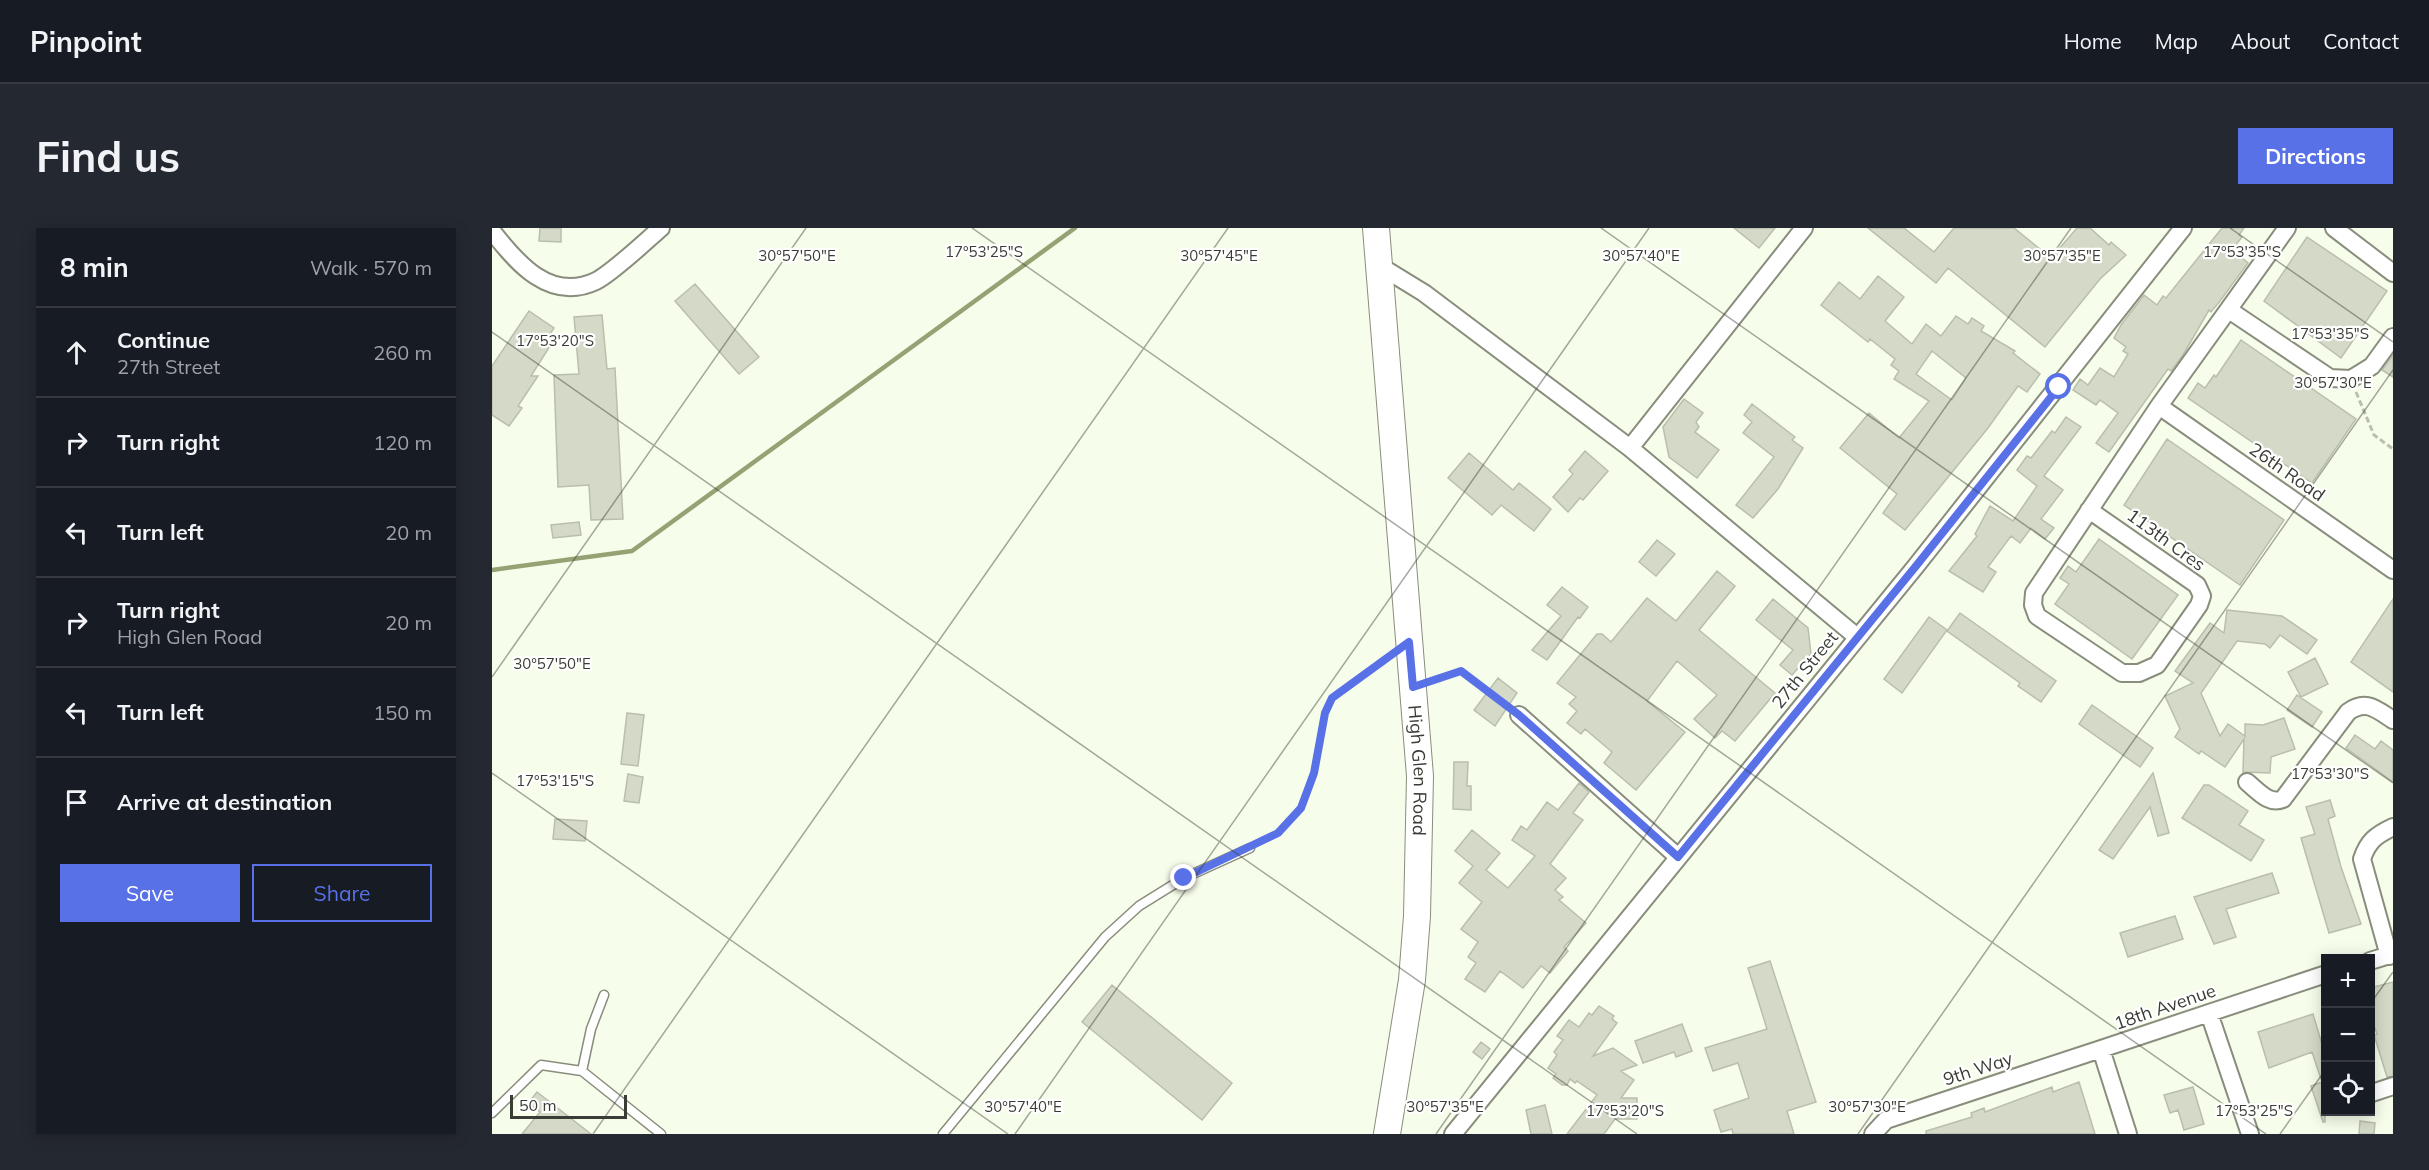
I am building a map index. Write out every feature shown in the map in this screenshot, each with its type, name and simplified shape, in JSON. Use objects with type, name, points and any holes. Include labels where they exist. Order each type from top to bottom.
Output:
[{"type":"main road","name":"High Glen Road","points":[[1376,228],[1420,776],[1417,916],[1412,980],[1387,1134]]},
{"type":"street","points":[[492,231],[518,264],[538,278],[556,284],[577,286],[596,281],[662,228]]},
{"type":"street","points":[[1630,448],[1804,228]]},
{"type":"street","name":"27th Street","points":[[1454,1134],[1857,637],[2183,228]]},
{"type":"street","points":[[2089,510],[2159,406],[2287,228]]},
{"type":"street","points":[[2334,228],[2393,273]]},
{"type":"street","points":[[1380,266],[1424,293],[1630,448],[1857,637]]},
{"type":"street","points":[[2229,310],[2330,378],[2351,379],[2372,366],[2393,337]]},
{"type":"street","name":"26th Road","points":[[2159,406],[2393,570]]},
{"type":"street","name":"113th Cres","points":[[2089,510],[2197,585],[2202,596],[2199,605],[2157,664],[2139,673],[2121,673],[2037,616],[2032,605],[2034,592],[2089,510]]},
{"type":"street","points":[[2247,782],[2272,801],[2283,799],[2348,712],[2358,705],[2370,705],[2393,720]]},
{"type":"street","points":[[1519,715],[1678,857]]},
{"type":"street","points":[[2375,960],[2391,955],[2362,859],[2366,846],[2375,835],[2393,827]]},
{"type":"street","name":"18th Avenue","points":[[2128,1134],[2102,1049],[2321,975]]},
{"type":"street","points":[[2210,1013],[2250,1134]]},
{"type":"street","name":"9th Way","points":[[1873,1134],[1886,1120],[2102,1049]]},
{"type":"street","points":[[2375,1091],[2393,1086]]},
{"type":"lane","points":[[943,1134],[1105,937],[1140,906],[1175,883],[1250,848]]},
{"type":"lane","points":[[582,1071],[591,1029],[604,995]]},
{"type":"lane","points":[[492,1113],[541,1065],[582,1071],[661,1134]]},
{"type":"path","points":[[2351,379],[2374,435],[2393,449]]},
{"type":"path","points":[[1250,848],[1278,833],[1301,808],[1314,773],[1325,713],[1332,698],[1409,642]]},
{"type":"path","points":[[1413,687],[1461,671],[1519,715]]},
{"type":"building","points":[[540,228],[561,228],[561,242],[539,241]]},
{"type":"building","points":[[1734,228],[1775,228],[1759,248]]},
{"type":"building","points":[[1868,228],[1904,228],[1934,252],[1954,228],[2014,228],[2051,258],[2077,228],[2090,228],[2109,245],[2111,242],[2126,255],[2100,279],[2045,347],[1948,268],[1936,283]]},
{"type":"building","points":[[2222,228],[2244,228],[2239,235],[2242,237],[2232,250],[2248,263],[2211,312],[2209,310],[2183,355],[2171,371],[2168,369],[2109,452],[2096,443],[2118,413],[2100,400],[2096,405],[2073,390],[2080,379],[2088,385],[2100,368],[2114,377],[2128,354],[2123,351],[2126,347],[2114,338],[2121,325],[2144,295],[2157,305],[2163,296],[2166,298]]},
{"type":"building","points":[[2307,237],[2387,291],[2341,358],[2264,301]]},
{"type":"building","points":[[1878,276],[1904,297],[1885,321],[1912,344],[1926,324],[1941,336],[1956,316],[1968,324],[1972,318],[1984,326],[1981,331],[2015,351],[2013,353],[2040,374],[2027,392],[2018,386],[1988,428],[1905,530],[1883,513],[1897,494],[1840,448],[1869,413],[1899,438],[1929,401],[1894,379],[1899,371],[1891,365],[1895,359],[1870,339],[1868,342],[1821,305],[1839,282],[1860,299]],"holes":[[[1932,351],[1966,378],[1952,400],[1916,374]]]},
{"type":"building","points":[[695,284],[759,357],[739,374],[675,301]]},
{"type":"building","points":[[529,311],[554,328],[544,343],[550,346],[531,376],[538,376],[518,406],[522,408],[509,426],[492,415],[492,366]]},
{"type":"building","points":[[602,315],[607,369],[615,368],[623,519],[591,520],[589,485],[558,487],[554,375],[579,374],[574,317]]},
{"type":"building","points":[[2241,340],[2356,419],[2312,483],[2188,398],[2198,383],[2205,388],[2214,375],[2216,377]]},
{"type":"building","points":[[2393,355],[2393,377],[2382,370]]},
{"type":"building","points":[[1684,399],[1703,413],[1696,422],[1699,427],[1695,432],[1719,450],[1697,478],[1669,457],[1663,427]]},
{"type":"building","points":[[1752,404],[1795,437],[1792,440],[1803,448],[1778,489],[1753,518],[1736,505],[1774,457],[1743,433],[1752,422],[1744,415]]},
{"type":"building","points":[[2066,417],[2081,427],[2044,476],[2063,490],[2041,519],[2054,528],[2045,539],[2031,528],[2020,543],[2011,536],[1988,567],[1996,572],[1983,592],[1949,571],[1977,536],[1975,534],[1990,506],[2013,521],[2037,486],[2017,470],[2027,456],[2031,458],[2052,431],[2055,433]]},
{"type":"building","points":[[2167,439],[2284,520],[2240,585],[2124,505]]},
{"type":"building","points":[[1585,451],[1608,471],[1583,500],[1580,498],[1568,512],[1553,497],[1573,474],[1569,470]]},
{"type":"building","points":[[1469,453],[1513,490],[1519,483],[1551,509],[1534,531],[1501,505],[1492,515],[1448,478]]},
{"type":"building","points":[[579,522],[581,535],[553,538],[551,525]]},
{"type":"building","points":[[2099,539],[2178,595],[2132,659],[2055,604],[2069,584],[2060,578],[2068,566],[2076,572]]},
{"type":"building","points":[[1657,540],[1675,554],[1656,576],[1639,562]]},
{"type":"building","points":[[1717,571],[1735,586],[1699,630],[1775,693],[1735,741],[1722,731],[1715,738],[1694,719],[1717,695],[1677,661],[1647,701],[1685,732],[1636,790],[1604,763],[1612,752],[1585,729],[1581,734],[1567,723],[1577,711],[1569,704],[1576,697],[1557,683],[1597,634],[1602,634],[1611,642],[1647,598],[1676,621]]},
{"type":"building","points":[[1562,587],[1588,607],[1547,660],[1532,650],[1561,616],[1547,605]]},
{"type":"building","points":[[1773,599],[1808,628],[1811,654],[1792,675],[1780,665],[1793,650],[1756,620]]},
{"type":"building","points":[[2393,599],[2393,692],[2351,662]]},
{"type":"building","points":[[2227,610],[2282,616],[2317,640],[2307,654],[2280,635],[2270,648],[2265,644],[2237,641],[2201,693],[2220,736],[2228,724],[2245,736],[2245,724],[2263,725],[2284,718],[2295,749],[2271,757],[2270,773],[2243,772],[2244,739],[2225,767],[2201,751],[2199,754],[2175,737],[2180,729],[2165,696],[2193,683],[2175,671],[2210,623],[2224,633]]},
{"type":"building","points":[[1960,613],[2056,681],[2041,702],[2018,686],[2020,683],[1947,631]]},
{"type":"building","points":[[1929,617],[1947,630],[1902,693],[1884,679]]},
{"type":"building","points":[[2315,658],[2328,684],[2301,697],[2288,672]]},
{"type":"building","points":[[1498,678],[1517,693],[1495,726],[1474,710]]},
{"type":"building","points":[[2297,695],[2322,712],[2312,727],[2287,710]]},
{"type":"building","points":[[2092,705],[2153,748],[2140,767],[2079,724]]},
{"type":"building","points":[[627,713],[644,715],[638,766],[621,764]]},
{"type":"building","points":[[2355,735],[2375,749],[2381,741],[2393,750],[2393,782],[2346,748]]},
{"type":"building","points":[[1454,762],[1468,762],[1467,786],[1471,786],[1471,810],[1453,809]]},
{"type":"building","points":[[2153,773],[2169,833],[2158,836],[2150,807],[2113,859],[2099,850]]},
{"type":"building","points":[[628,774],[643,777],[639,803],[624,801]]},
{"type":"building","points":[[1579,783],[1589,792],[1573,813],[1583,820],[1550,864],[1566,878],[1555,890],[1563,897],[1559,900],[1586,923],[1564,947],[1568,951],[1550,973],[1541,966],[1523,988],[1500,971],[1485,992],[1465,979],[1476,963],[1468,957],[1478,942],[1461,929],[1482,902],[1459,883],[1473,866],[1455,851],[1472,830],[1500,853],[1486,870],[1508,888],[1535,856],[1512,840],[1521,826],[1527,830],[1547,802],[1558,810]]},
{"type":"building","points":[[2204,785],[2209,785],[2248,811],[2239,825],[2264,840],[2251,861],[2182,818]]},
{"type":"building","points":[[2330,800],[2335,816],[2328,819],[2341,867],[2361,924],[2329,933],[2301,838],[2315,834],[2306,807]]},
{"type":"building","points":[[555,819],[587,821],[585,841],[553,839]]},
{"type":"building","points":[[2272,873],[2279,893],[2226,909],[2236,937],[2214,944],[2194,897]]},
{"type":"building","points":[[2175,916],[2183,939],[2128,957],[2120,933]]},
{"type":"building","points":[[1770,961],[1816,1102],[1787,1111],[1794,1134],[1733,1134],[1732,1129],[1721,1132],[1714,1110],[1749,1098],[1738,1063],[1713,1071],[1705,1048],[1767,1029],[1748,968]]},
{"type":"building","points":[[2393,982],[2393,1076],[2387,1077],[2375,1038],[2377,1034],[2375,987]]},
{"type":"building","points":[[1112,985],[1232,1083],[1202,1120],[1082,1022]]},
{"type":"building","points":[[1599,1006],[1614,1016],[1612,1019],[1617,1023],[1593,1056],[1613,1048],[1637,1065],[1621,1071],[1634,1080],[1621,1098],[1637,1098],[1637,1119],[1615,1119],[1604,1134],[1567,1134],[1597,1095],[1577,1081],[1575,1083],[1570,1079],[1567,1085],[1562,1085],[1553,1078],[1556,1074],[1548,1068],[1557,1055],[1554,1052],[1563,1040],[1557,1036],[1569,1020],[1579,1027],[1589,1013],[1592,1015]]},
{"type":"building","points":[[2313,1014],[2321,1041],[2321,1079],[2312,1052],[2269,1068],[2258,1032]]},
{"type":"building","points":[[1682,1024],[1692,1051],[1676,1057],[1674,1052],[1643,1063],[1635,1041]]},
{"type":"building","points":[[1481,1042],[1490,1049],[1482,1059],[1473,1052]]},
{"type":"building","points":[[2079,1082],[2095,1134],[1926,1134],[1926,1131],[1972,1117],[1971,1113],[1984,1108],[1985,1112],[2052,1087],[2053,1092]]},
{"type":"building","points":[[2321,1082],[2321,1116],[2311,1086]]},
{"type":"building","points":[[2193,1087],[2204,1124],[2184,1130],[2178,1110],[2170,1113],[2164,1095]]},
{"type":"building","points":[[537,1092],[591,1134],[522,1134],[540,1112],[528,1103]]},
{"type":"building","points":[[1545,1105],[1552,1134],[1531,1134],[1526,1110]]},
{"type":"building","points":[[2360,1121],[2375,1123],[2374,1134],[2359,1134]]},
{"type":"waterway","points":[[492,570],[632,551],[1075,228]]},
{"type":"route","points":[[1184,878],[1278,833],[1301,808],[1314,773],[1325,713],[1332,698],[1409,642],[1413,687],[1461,671],[1519,715],[1678,857],[2059,387]]}]
